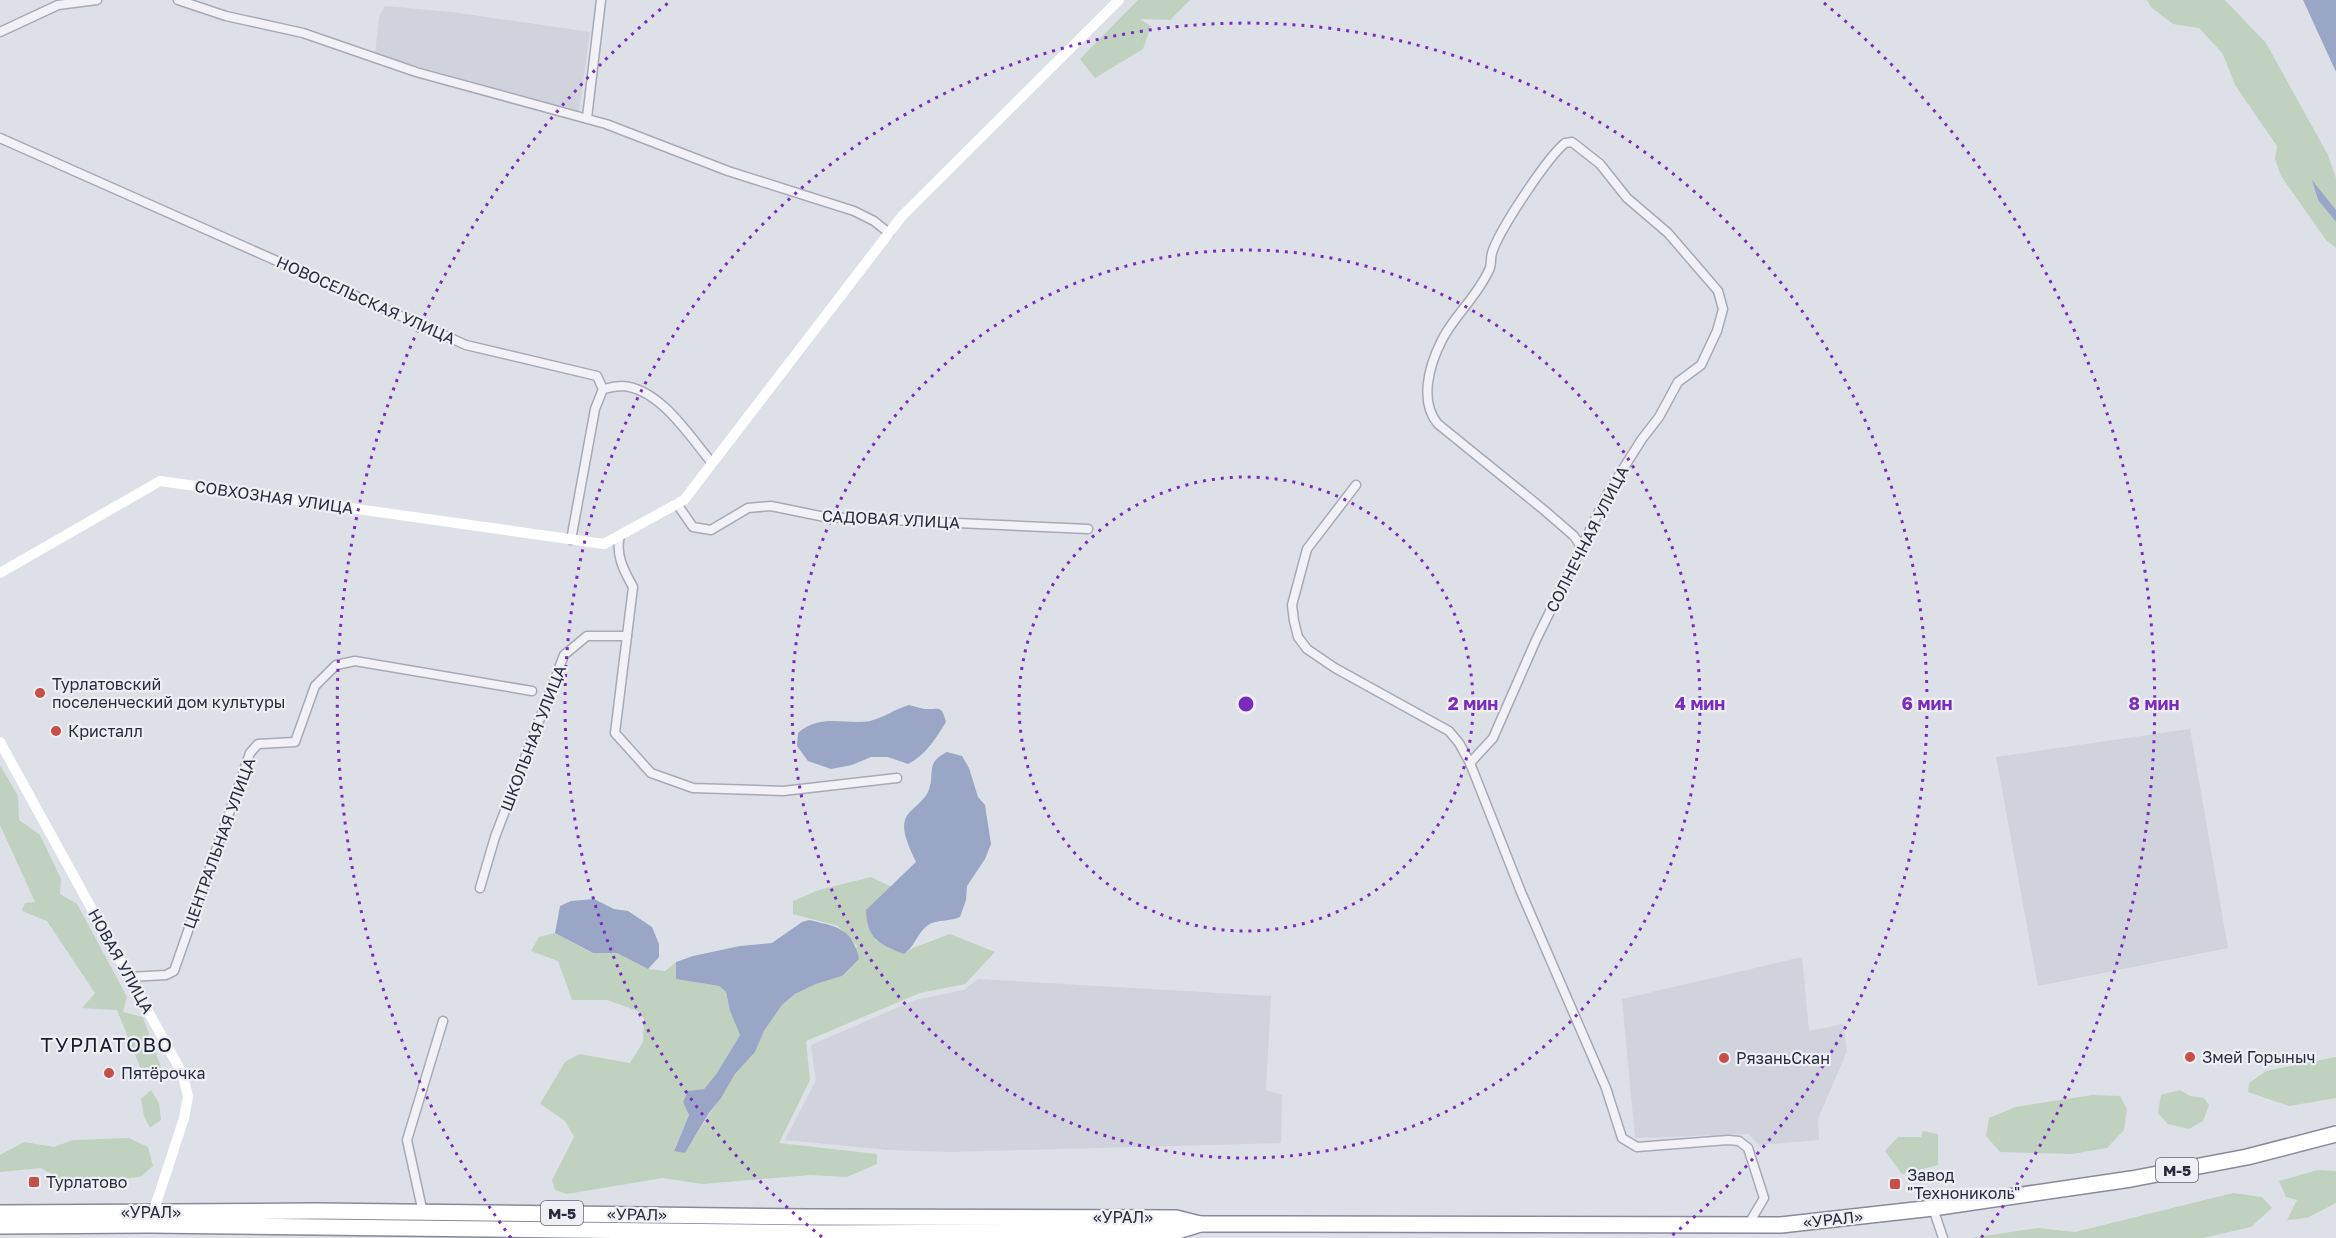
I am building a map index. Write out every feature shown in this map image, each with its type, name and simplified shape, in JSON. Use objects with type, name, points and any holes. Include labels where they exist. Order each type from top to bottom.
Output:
[{"type":"highway","name":"«УРАЛ»","points":[[0,1213],[149,1225],[180,1212],[1176,1218],[1200,1224],[1781,1225],[1933,1208],[2131,1179],[2247,1157],[2336,1134]]},
{"type":"highway","name":"«УРАЛ»","points":[[0,1226],[149,1225],[377,1233],[905,1236],[1178,1231],[1200,1224]]},
{"type":"street","points":[[0,32],[58,5],[97,0]]},
{"type":"street","points":[[178,0],[226,16],[303,33],[416,72],[586,118],[728,171],[854,211],[874,220],[889,233]]},
{"type":"street","points":[[586,118],[601,0]]},
{"type":"street","name":"СОВХОЗНАЯ УЛИЦА","points":[[0,573],[160,481],[604,544],[620,536],[684,500],[902,216],[1119,0]]},
{"type":"street","name":"НОВОСЕЛЬСКАЯ УЛИЦА","points":[[0,138],[466,345],[597,376],[603,389]]},
{"type":"street","name":"СОЛНЕЧНАЯ УЛИЦА","points":[[1470,763],[1493,738],[1536,640],[1582,548],[1609,491],[1659,417],[1678,382],[1701,365],[1716,332],[1723,309],[1718,291],[1668,233],[1628,198],[1600,164],[1572,142],[1565,143],[1553,156],[1504,228],[1492,254],[1491,268],[1477,292],[1441,341],[1428,378],[1428,406],[1438,424],[1574,537],[1582,548]]},
{"type":"street","points":[[571,540],[595,409],[603,389],[622,386],[630,388],[663,404],[712,463]]},
{"type":"street","points":[[1356,485],[1307,549],[1292,605],[1298,637],[1307,649],[1335,668],[1449,731],[1459,743],[1470,763],[1521,892],[1586,1038],[1606,1088],[1622,1138],[1637,1147],[1739,1141],[1748,1148],[1764,1198],[1748,1225]]},
{"type":"street","name":"САДОВАЯ УЛИЦА","points":[[677,504],[693,527],[711,530],[748,508],[771,506],[825,517],[1088,529]]},
{"type":"street","points":[[620,536],[618,543],[622,569],[633,587],[615,733],[651,773],[693,788],[783,791],[897,778]]},
{"type":"street","name":"ШКОЛЬНАЯ УЛИЦА","points":[[480,888],[495,837],[564,656],[587,636],[627,636]]},
{"type":"street","name":"ЦЕНТРАЛЬНАЯ УЛИЦА","points":[[129,976],[166,975],[174,970],[250,753],[258,744],[295,742],[315,686],[336,665],[355,661],[532,691]]},
{"type":"street","name":"НОВАЯ УЛИЦА","points":[[0,742],[182,1073],[188,1096],[184,1118],[149,1225]]},
{"type":"street","points":[[423,1213],[407,1140],[443,1021]]},
{"type":"street","points":[[160,1190],[169,1206],[180,1212]]},
{"type":"street","points":[[1933,1208],[1943,1238]]},
{"type":"shaded area","points":[[385,6],[452,12],[590,32],[579,112],[375,54],[379,17]]},
{"type":"shaded area","points":[[2190,729],[2228,948],[2038,986],[1996,757]]},
{"type":"shaded area","points":[[1802,957],[1809,1031],[1843,1024],[1847,1051],[1818,1119],[1819,1140],[1759,1145],[1748,1134],[1635,1138],[1622,999]]},
{"type":"shaded area","points":[[978,979],[1271,996],[1266,1090],[1282,1095],[1281,1143],[949,1152],[888,1150],[785,1140],[816,1080],[811,1045],[915,1000],[964,990]]},
{"type":"green space","points":[[1138,0],[1190,0],[1170,20],[1140,19],[1151,26],[1143,49],[1095,78],[1080,59]]},
{"type":"green space","points":[[2147,0],[2225,0],[2266,43],[2328,155],[2336,178],[2336,210],[2313,182],[2318,200],[2336,222],[2336,248],[2326,240],[2281,176],[2275,159],[2277,146],[2235,85],[2223,54],[2199,28],[2173,24],[2152,8]]},
{"type":"green space","points":[[0,765],[18,796],[19,820],[40,835],[61,879],[60,894],[77,904],[127,997],[123,1012],[143,1017],[163,1073],[144,1077],[117,1010],[82,1008],[95,993],[47,921],[22,911],[25,903],[35,902],[0,825]]},
{"type":"green space","points":[[871,877],[892,887],[881,897],[875,940],[904,954],[913,948],[950,934],[995,952],[965,984],[920,993],[806,1041],[810,1080],[779,1143],[877,1154],[877,1164],[847,1177],[810,1175],[702,1184],[663,1178],[567,1194],[555,1190],[552,1180],[574,1137],[565,1121],[540,1104],[565,1062],[579,1054],[630,1063],[643,1042],[644,1019],[638,1011],[607,1000],[572,1000],[558,961],[531,951],[539,937],[555,933],[592,953],[617,953],[648,969],[665,971],[676,962],[677,979],[719,986],[726,992],[730,1011],[740,1035],[717,1073],[704,1089],[689,1091],[689,1115],[674,1150],[685,1153],[735,1074],[755,1052],[764,1031],[782,1005],[795,994],[816,984],[842,976],[857,946],[838,926],[793,914],[793,901],[819,890]]},
{"type":"green space","points":[[2336,1057],[2336,1098],[2289,1106],[2248,1092],[2249,1083],[2266,1071]]},
{"type":"green space","points":[[151,1090],[159,1103],[161,1120],[150,1128],[144,1116],[141,1099]]},
{"type":"green space","points":[[2180,1090],[2190,1096],[2204,1098],[2209,1105],[2203,1121],[2189,1129],[2168,1124],[2158,1113],[2161,1095]]},
{"type":"green space","points":[[2092,1095],[2120,1096],[2127,1109],[2124,1130],[2107,1148],[2072,1154],[2000,1152],[1986,1136],[1989,1118],[2015,1107]]},
{"type":"green space","points":[[1923,1131],[1938,1134],[1938,1165],[1902,1174],[1885,1151],[1898,1137],[1921,1137]]},
{"type":"green space","points":[[129,1138],[148,1147],[153,1166],[140,1177],[69,1184],[41,1168],[0,1172],[0,1155],[24,1142],[54,1147],[73,1140]]},
{"type":"green space","points":[[2318,1170],[2336,1171],[2336,1203],[2307,1218],[2287,1220],[2297,1200],[2286,1197],[2279,1181]]},
{"type":"green space","points":[[2233,1193],[2262,1197],[2272,1208],[2251,1227],[2203,1238],[1971,1238],[2038,1228],[2075,1232]]},
{"type":"water","points":[[2303,0],[2336,0],[2336,72]]},
{"type":"water","points":[[2312,180],[2336,210],[2336,222],[2318,200]]},
{"type":"water","points":[[909,705],[924,709],[939,709],[946,722],[925,751],[908,764],[888,757],[871,757],[852,765],[831,769],[808,761],[797,746],[798,733],[815,723],[870,721]]},
{"type":"water","points":[[947,752],[962,756],[969,768],[978,797],[985,805],[991,844],[985,859],[967,886],[966,900],[960,917],[927,926],[904,954],[876,939],[869,928],[866,910],[916,862],[908,844],[904,824],[909,813],[928,792],[935,760]]},
{"type":"water","points":[[594,899],[614,909],[628,911],[652,927],[659,944],[659,957],[648,969],[617,953],[593,953],[555,933],[560,906],[571,901]]},
{"type":"water","points":[[809,920],[842,930],[852,941],[859,959],[842,976],[816,984],[795,994],[782,1005],[764,1031],[755,1052],[735,1074],[685,1153],[674,1151],[689,1115],[683,1102],[688,1091],[704,1089],[717,1073],[740,1035],[730,1011],[726,992],[719,986],[676,979],[676,962],[740,946],[772,943],[802,922]]},
{"type":"place","name":"Турлатовский поселенческий дом культуры","points":[[40,693]]},
{"type":"place","name":"Кристалл","points":[[56,731]]},
{"type":"place","name":"Змей Горыныч","points":[[2190,1057]]},
{"type":"place","name":"РязаньСкан","points":[[1724,1058]]},
{"type":"place","name":"Пятёрочка","points":[[109,1073]]},
{"type":"place","name":"Турлатово","points":[[34,1182]]},
{"type":"place","name":"Завод \"Технониколь\"","points":[[1895,1184]]},
{"type":"district","name":"ТУРЛАТОВО","points":[[107,1044]]}]
